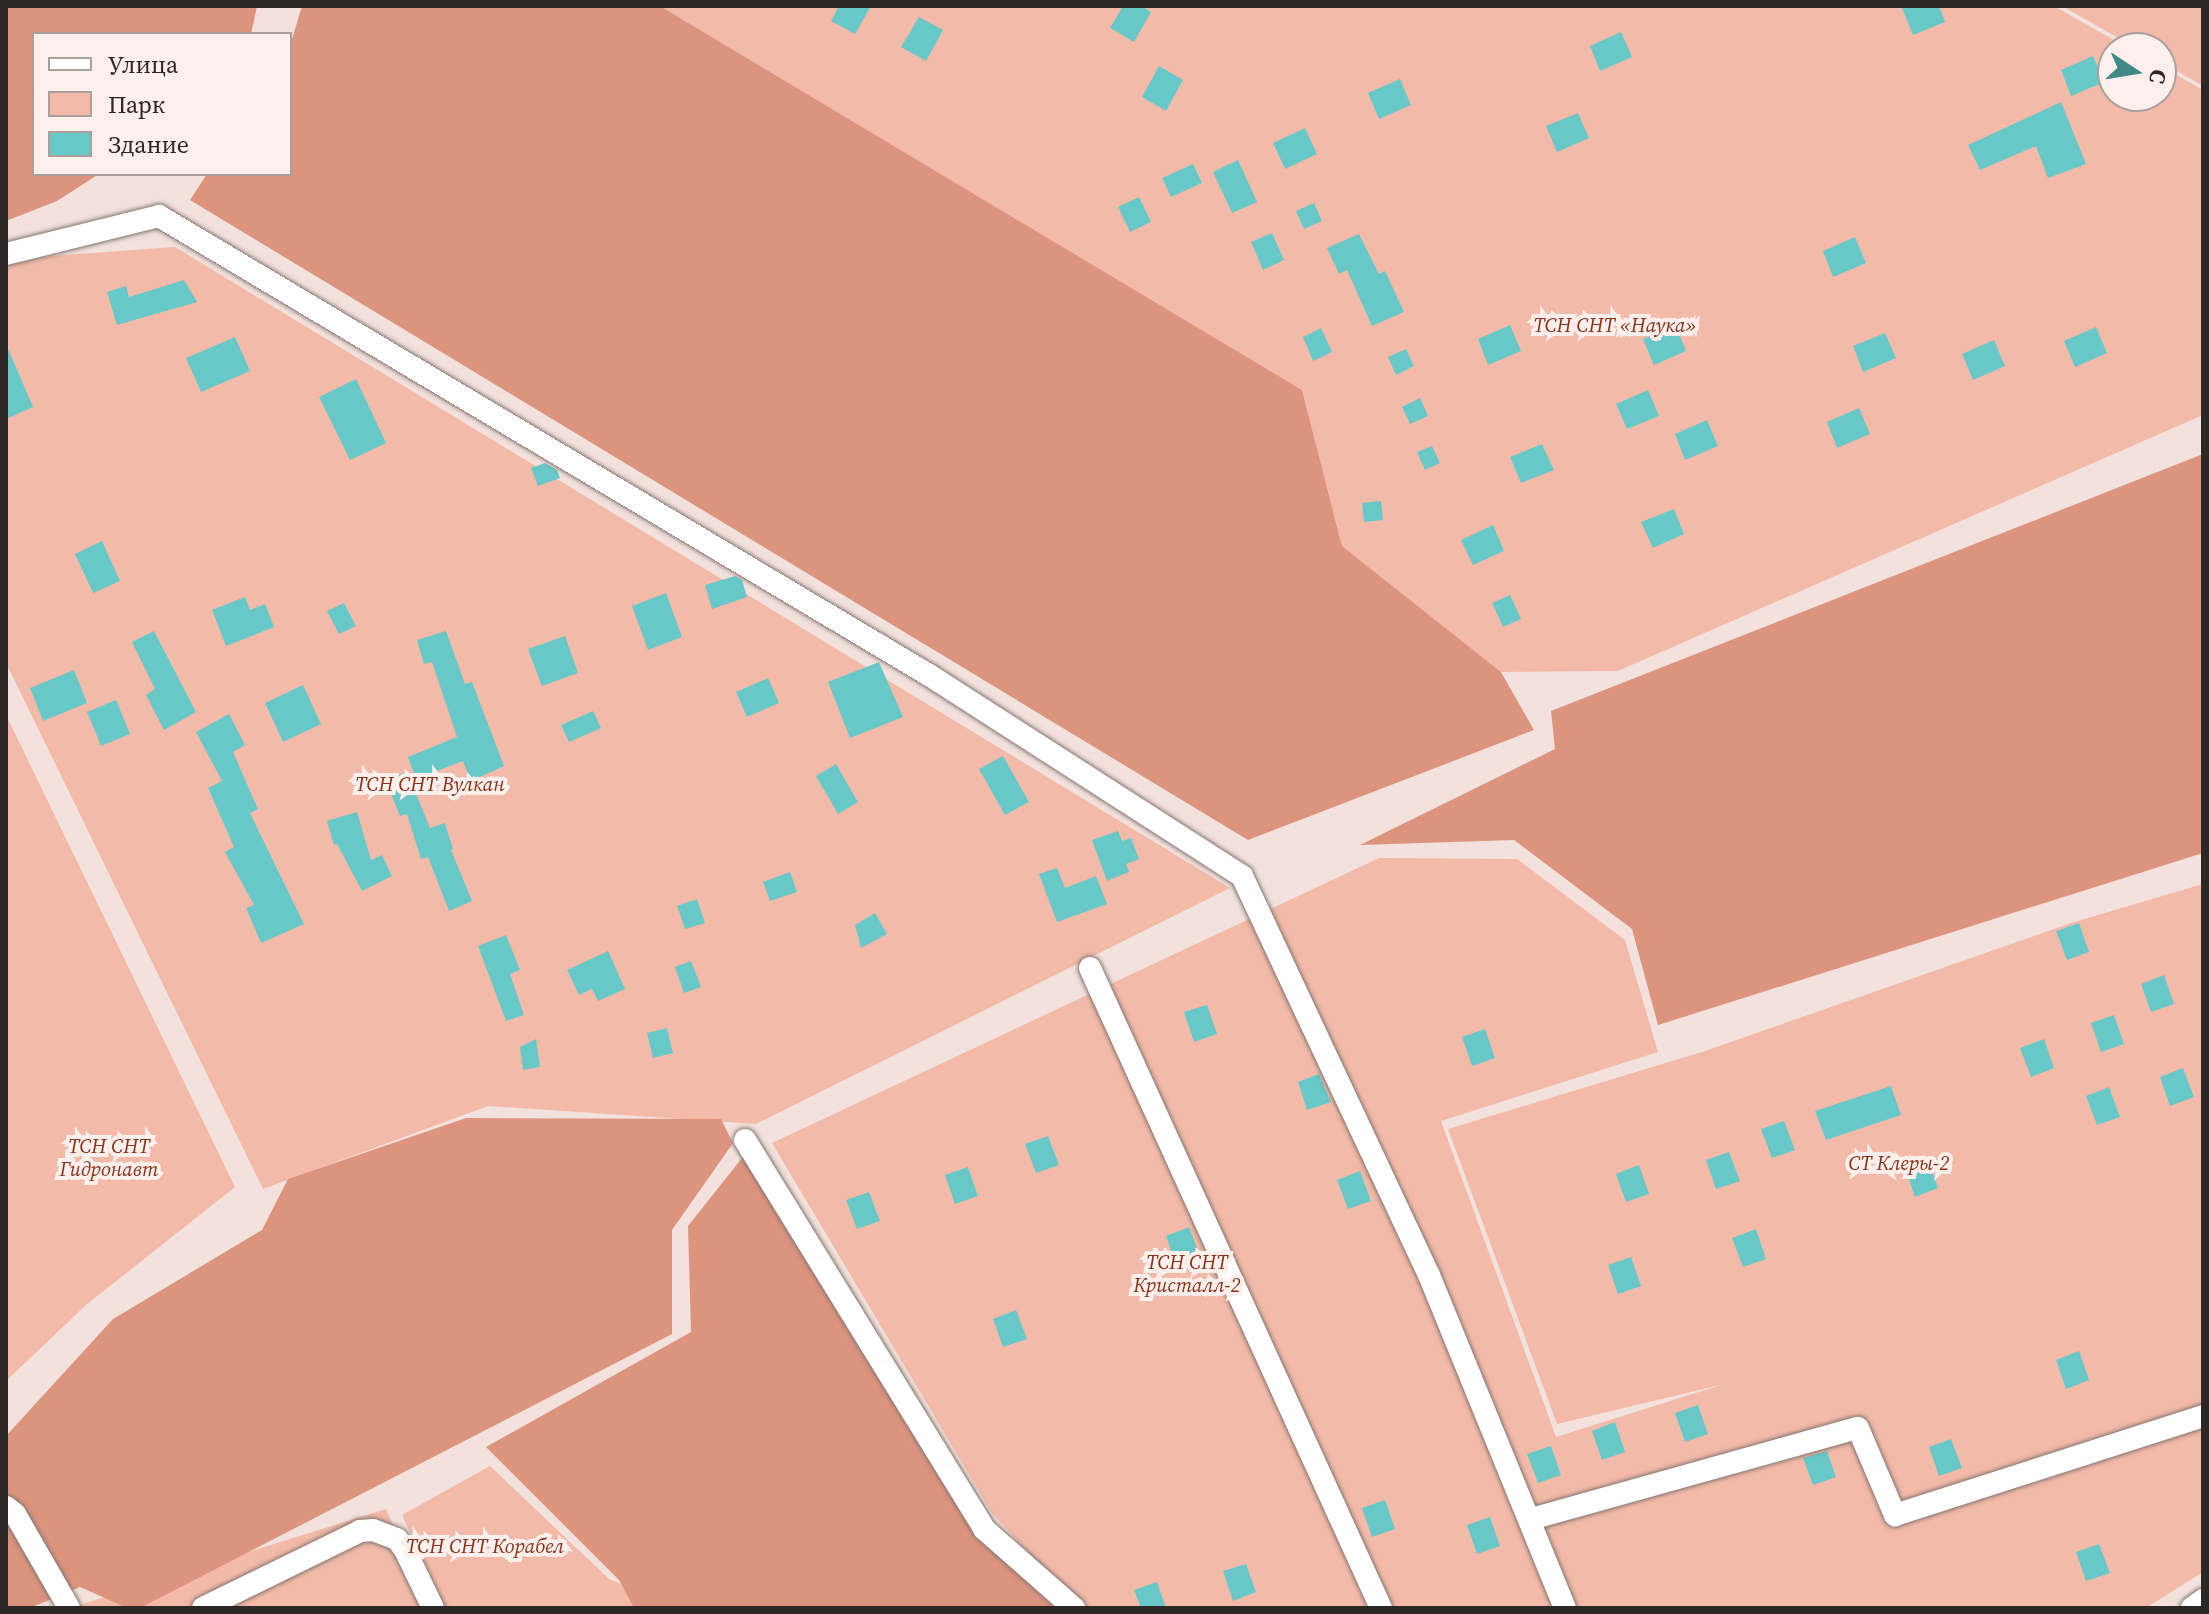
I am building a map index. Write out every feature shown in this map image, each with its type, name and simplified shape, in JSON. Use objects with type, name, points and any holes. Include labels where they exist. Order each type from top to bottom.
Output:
[{"type":"street","points":[[6,254],[159,216],[929,675],[1242,876],[1429,1275],[1565,1608]]},
{"type":"street","points":[[1090,968],[1381,1608]]},
{"type":"street","points":[[745,1140],[984,1529],[1074,1608]]},
{"type":"street","points":[[1531,1519],[1858,1428],[1895,1515],[2203,1416]]},
{"type":"street","points":[[6,1507],[15,1514],[69,1608]]},
{"type":"street","points":[[203,1608],[360,1531],[373,1530],[386,1532],[405,1550],[433,1608]]},
{"type":"street","points":[[2192,1608],[2203,1600]]},
{"type":"green space","name":"ТСН СНТ «Наука»","points":[[660,6],[2054,6],[2100,32],[2097,32],[2097,112],[2177,112],[2177,75],[2203,90],[2203,415],[1618,671],[1501,672],[1342,546],[1302,390]]},
{"type":"green space","points":[[2062,6],[2203,6],[2203,86],[2177,71],[2177,32],[2108,32]]},
{"type":"green space","name":"ТСН СНТ Вулкан","points":[[175,247],[1230,888],[756,1124],[488,1106],[263,1189],[6,663],[6,265],[50,256]]},
{"type":"green space","name":"ТСН СНТ Гидронавт","points":[[6,715],[235,1187],[86,1305],[6,1381]]},
{"type":"green space","name":"ТСН СНТ Кристалл-2","points":[[1379,858],[1517,859],[1625,940],[1658,1052],[1441,1121],[1556,1437],[1724,1384],[1557,1424],[1448,1129],[1705,1051],[2071,923],[2203,884],[2203,1572],[2146,1608],[1078,1608],[992,1513],[772,1143]]},
{"type":"green space","name":"ТСН СНТ Корабел","points":[[490,1466],[609,1579],[678,1608],[445,1608],[402,1515]]},
{"type":"green space","points":[[386,1509],[430,1608],[70,1608]]},
{"type":"shaded area","points":[[6,6],[257,6],[251,32],[32,32],[32,176],[96,176],[57,201],[6,221]]},
{"type":"shaded area","points":[[302,6],[660,6],[1302,390],[1342,546],[1501,672],[1534,730],[1248,840],[190,200],[206,176],[292,176],[292,39]]},
{"type":"shaded area","points":[[2203,454],[2203,853],[1658,1025],[1632,929],[1514,840],[1360,845],[1555,749],[1551,711]]},
{"type":"shaded area","points":[[466,1118],[721,1119],[733,1143],[672,1230],[672,1334],[140,1608],[127,1608],[80,1587],[30,1608],[6,1608],[6,1436],[113,1319],[262,1230],[288,1179]]},
{"type":"shaded area","points":[[746,1153],[1001,1556],[1055,1608],[634,1608],[619,1580],[486,1447],[691,1332],[688,1226]]},
{"type":"building","points":[[839,6],[871,6],[855,34],[831,21]]},
{"type":"building","points":[[1123,6],[1141,6],[1151,12],[1134,42],[1110,28]]},
{"type":"building","points":[[1901,6],[1939,6],[1945,22],[1913,35]]},
{"type":"building","points":[[919,17],[943,30],[926,61],[901,47]]},
{"type":"building","points":[[1621,32],[1632,57],[1600,71],[1590,46]]},
{"type":"building","points":[[2093,56],[2097,65],[2097,85],[2071,96],[2061,70]]},
{"type":"building","points":[[1159,66],[1183,80],[1166,111],[1142,97]]},
{"type":"building","points":[[1400,79],[1411,105],[1379,119],[1368,93]]},
{"type":"building","points":[[2061,102],[2086,164],[2048,178],[2036,146],[1980,170],[1968,145]]},
{"type":"building","points":[[1578,113],[1589,138],[1557,152],[1546,126]]},
{"type":"building","points":[[1305,128],[1317,154],[1285,169],[1273,143]]},
{"type":"building","points":[[1238,160],[1257,202],[1232,213],[1213,172]]},
{"type":"building","points":[[1193,164],[1202,183],[1171,197],[1162,178]]},
{"type":"building","points":[[1139,197],[1151,222],[1130,232],[1118,207]]},
{"type":"building","points":[[1314,203],[1322,221],[1304,229],[1296,211]]},
{"type":"building","points":[[1272,233],[1284,260],[1263,270],[1251,242]]},
{"type":"building","points":[[1359,234],[1379,274],[1385,271],[1404,312],[1372,326],[1347,270],[1339,274],[1327,248]]},
{"type":"building","points":[[1855,237],[1866,263],[1833,277],[1823,251]]},
{"type":"building","points":[[184,280],[197,302],[117,325],[107,292],[126,286],[129,297]]},
{"type":"building","points":[[1510,325],[1521,351],[1488,365],[1478,339]]},
{"type":"building","points":[[1676,326],[1686,351],[1654,365],[1643,339]]},
{"type":"building","points":[[2096,327],[2107,353],[2075,367],[2064,341]]},
{"type":"building","points":[[1321,328],[1332,352],[1313,361],[1303,337]]},
{"type":"building","points":[[1885,333],[1896,358],[1863,372],[1853,346]]},
{"type":"building","points":[[235,337],[250,371],[201,392],[186,358]]},
{"type":"building","points":[[1994,340],[2005,366],[1973,380],[1962,354]]},
{"type":"building","points":[[6,344],[33,407],[6,419]]},
{"type":"building","points":[[1406,349],[1414,366],[1396,375],[1388,357]]},
{"type":"building","points":[[356,379],[386,443],[350,460],[319,397]]},
{"type":"building","points":[[1648,390],[1659,416],[1627,429],[1616,404]]},
{"type":"building","points":[[1420,398],[1428,416],[1410,424],[1402,407]]},
{"type":"building","points":[[1859,408],[1870,434],[1837,448],[1827,422]]},
{"type":"building","points":[[1707,420],[1718,446],[1685,460],[1675,434]]},
{"type":"building","points":[[1542,444],[1554,470],[1521,483],[1510,457]]},
{"type":"building","points":[[1432,446],[1440,463],[1425,470],[1417,452]]},
{"type":"building","points":[[545,463],[557,470],[560,478],[538,486],[531,468]]},
{"type":"building","points":[[1381,501],[1383,520],[1364,522],[1362,503]]},
{"type":"building","points":[[1674,509],[1684,534],[1653,548],[1641,522]]},
{"type":"building","points":[[1493,525],[1504,551],[1473,565],[1461,540]]},
{"type":"building","points":[[102,541],[120,581],[93,593],[75,554]]},
{"type":"building","points":[[735,576],[742,580],[747,597],[712,609],[705,585]]},
{"type":"building","points":[[666,593],[682,637],[648,650],[632,606]]},
{"type":"building","points":[[1510,595],[1521,619],[1503,627],[1492,603]]},
{"type":"building","points":[[245,597],[250,610],[265,604],[274,627],[226,646],[212,610]]},
{"type":"building","points":[[344,603],[356,626],[339,634],[327,611]]},
{"type":"building","points":[[154,631],[196,712],[164,730],[146,695],[155,689],[132,642]]},
{"type":"building","points":[[446,631],[465,684],[472,682],[504,766],[471,781],[463,761],[416,779],[408,757],[457,737],[432,662],[424,664],[417,640]]},
{"type":"building","points":[[565,636],[578,673],[542,686],[528,649]]},
{"type":"building","points":[[879,662],[903,717],[850,738],[828,682]]},
{"type":"building","points":[[74,670],[87,703],[43,721],[30,688]]},
{"type":"building","points":[[768,678],[779,703],[747,717],[736,692]]},
{"type":"building","points":[[303,685],[321,724],[283,742],[265,703]]},
{"type":"building","points":[[116,700],[130,734],[101,746],[87,712]]},
{"type":"building","points":[[593,711],[601,728],[569,742],[561,725]]},
{"type":"building","points":[[229,714],[245,745],[233,752],[258,809],[250,813],[304,924],[261,943],[246,908],[254,905],[225,852],[234,847],[208,788],[222,781],[196,732]]},
{"type":"building","points":[[1003,756],[1029,802],[1005,815],[979,769]]},
{"type":"building","points":[[836,764],[858,802],[838,814],[816,776]]},
{"type":"building","points":[[407,772],[430,828],[445,823],[451,850],[472,901],[449,911],[428,857],[421,859],[407,814],[400,816],[390,792],[399,789],[395,776]]},
{"type":"building","points":[[357,812],[371,860],[382,855],[392,876],[362,891],[337,844],[334,845],[327,821]]},
{"type":"building","points":[[1118,831],[1122,841],[1131,838],[1139,859],[1126,864],[1129,872],[1107,881],[1092,840]]},
{"type":"building","points":[[1057,868],[1065,888],[1096,876],[1107,904],[1057,922],[1039,874]]},
{"type":"building","points":[[790,872],[797,892],[770,901],[763,882]]},
{"type":"building","points":[[697,899],[705,923],[685,929],[677,906]]},
{"type":"building","points":[[875,913],[887,934],[861,948],[855,925]]},
{"type":"building","points":[[2079,923],[2089,952],[2067,960],[2056,931]]},
{"type":"building","points":[[506,935],[520,970],[510,974],[524,1015],[506,1021],[478,946]]},
{"type":"building","points":[[608,951],[625,989],[598,1001],[592,989],[579,995],[567,970]]},
{"type":"building","points":[[691,961],[701,987],[684,993],[675,967]]},
{"type":"building","points":[[2164,975],[2174,1004],[2151,1012],[2141,984]]},
{"type":"building","points":[[1207,1005],[1217,1034],[1194,1042],[1184,1012]]},
{"type":"building","points":[[2114,1015],[2124,1044],[2101,1052],[2091,1023]]},
{"type":"building","points":[[667,1028],[673,1053],[653,1058],[647,1033]]},
{"type":"building","points":[[1485,1029],[1495,1058],[1472,1066],[1462,1037]]},
{"type":"building","points":[[536,1039],[540,1067],[523,1070],[520,1047]]},
{"type":"building","points":[[2044,1039],[2054,1068],[2031,1077],[2020,1048]]},
{"type":"building","points":[[2183,1068],[2194,1097],[2170,1106],[2160,1077]]},
{"type":"building","points":[[1319,1074],[1331,1102],[1307,1110],[1298,1082]]},
{"type":"building","points":[[1891,1086],[1901,1115],[1826,1140],[1815,1111]]},
{"type":"building","points":[[2109,1087],[2120,1117],[2097,1125],[2086,1096]]},
{"type":"building","points":[[1784,1121],[1795,1150],[1772,1158],[1761,1129]]},
{"type":"building","points":[[1048,1136],[1059,1165],[1036,1173],[1025,1144]]},
{"type":"building","points":[[1729,1152],[1740,1181],[1716,1189],[1706,1160]]},
{"type":"building","points":[[1928,1159],[1938,1188],[1915,1197],[1905,1168]]},
{"type":"building","points":[[1639,1165],[1649,1194],[1626,1202],[1616,1174]]},
{"type":"building","points":[[968,1167],[978,1196],[955,1204],[945,1175]]},
{"type":"building","points":[[1360,1171],[1371,1201],[1348,1209],[1337,1180]]},
{"type":"building","points":[[869,1192],[880,1221],[857,1229],[846,1200]]},
{"type":"building","points":[[1189,1227],[1200,1256],[1176,1265],[1166,1236]]},
{"type":"building","points":[[1756,1229],[1766,1259],[1743,1267],[1732,1238]]},
{"type":"building","points":[[1631,1257],[1641,1286],[1618,1294],[1608,1265]]},
{"type":"building","points":[[1016,1310],[1027,1339],[1003,1347],[993,1319]]},
{"type":"building","points":[[2079,1351],[2089,1380],[2066,1389],[2056,1360]]},
{"type":"building","points":[[1698,1405],[1708,1434],[1685,1442],[1675,1413]]},
{"type":"building","points":[[1615,1422],[1625,1452],[1602,1460],[1592,1431]]},
{"type":"building","points":[[1951,1439],[1962,1468],[1939,1476],[1929,1447]]},
{"type":"building","points":[[1551,1446],[1561,1475],[1538,1483],[1527,1454]]},
{"type":"building","points":[[1827,1451],[1836,1477],[1813,1485],[1803,1458]]},
{"type":"building","points":[[1385,1500],[1395,1529],[1372,1537],[1362,1508]]},
{"type":"building","points":[[1490,1517],[1500,1546],[1477,1554],[1467,1525]]},
{"type":"building","points":[[2099,1544],[2110,1573],[2086,1581],[2076,1552]]},
{"type":"building","points":[[1246,1564],[1256,1592],[1233,1601],[1223,1571]]},
{"type":"building","points":[[1157,1582],[1166,1608],[1141,1608],[1134,1590]]},
{"type":"park label","name":"СТ Клеры-2","points":[[1899,1163]]}]
